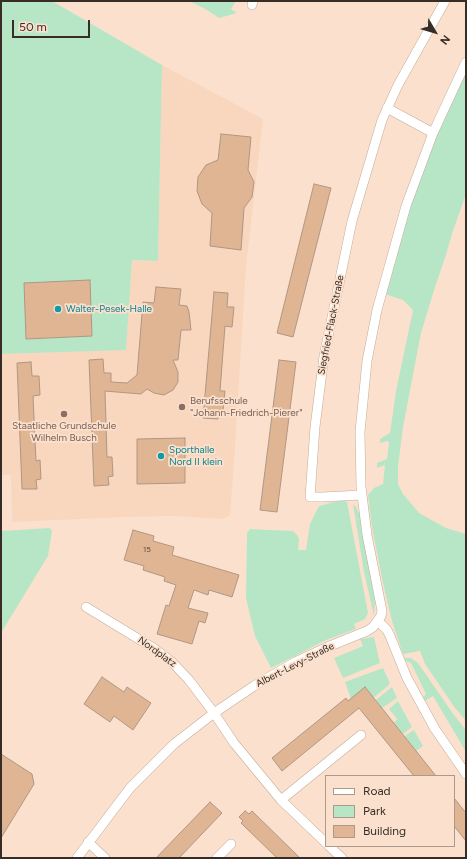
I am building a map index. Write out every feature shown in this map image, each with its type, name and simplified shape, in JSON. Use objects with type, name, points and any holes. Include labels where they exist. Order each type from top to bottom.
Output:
[{"type":"street","name":"Siegfried-Flack-Straße","points":[[362,495],[322,497],[310,496],[315,427],[324,356],[348,236],[375,142],[387,108],[398,85],[446,1]]},
{"type":"street","points":[[466,62],[433,133],[406,206],[378,310],[369,351],[360,432],[362,495],[367,535],[382,611],[378,621],[387,630],[407,678],[435,729],[466,774]]},
{"type":"street","points":[[387,108],[433,133]]},
{"type":"street","name":"Nordplatz","points":[[86,607],[155,649],[172,662],[184,673],[214,713]]},
{"type":"street","name":"Albert-Levy-Straße","points":[[77,858],[130,788],[174,744],[214,713],[273,674],[325,648],[367,631],[378,621]]},
{"type":"street","points":[[214,713],[234,743],[281,800],[325,842]]},
{"type":"street","points":[[281,800],[361,735]]},
{"type":"street","points":[[88,842],[105,858]]},
{"type":"street","points":[[217,858],[231,844]]},
{"type":"street","points":[[331,847],[342,858]]},
{"type":"shaded area","points":[[162,65],[263,119],[246,267],[230,515],[223,519],[175,516],[12,522],[11,475],[1,475],[1,354],[126,349],[132,260],[158,261]]},
{"type":"green space","points":[[1,1],[52,1],[162,65],[158,261],[132,260],[126,350],[1,354]]},
{"type":"green space","points":[[189,1],[236,1],[231,9],[237,13],[219,18]]},
{"type":"green space","points":[[466,62],[466,194],[421,333],[403,427],[398,467],[398,484],[403,494],[419,513],[446,528],[466,534],[466,721],[455,708],[425,664],[420,651],[403,654],[392,621],[383,583],[372,527],[368,495],[374,488],[383,484],[385,465],[377,468],[377,463],[387,459],[389,443],[388,441],[380,443],[380,439],[390,433],[396,391],[413,310],[403,300],[382,293],[406,206]]},
{"type":"green space","points":[[342,500],[347,502],[368,613],[365,619],[354,624],[356,629],[326,640],[271,668],[255,636],[246,598],[247,533],[250,529],[293,531],[298,536],[298,550],[306,550],[310,524],[319,506]]},
{"type":"green space","points":[[353,504],[360,515],[375,602],[374,616],[364,572]]},
{"type":"green space","points":[[50,528],[52,531],[48,556],[1,633],[1,531]]},
{"type":"green space","points":[[374,637],[380,663],[343,678],[334,658],[363,646],[360,639]]},
{"type":"green space","points":[[404,658],[411,658],[418,663],[466,730],[466,752],[433,696],[425,701],[423,697],[426,694],[411,663],[406,661]]},
{"type":"green space","points":[[383,668],[390,683],[388,686],[373,698],[351,699],[345,682]]},
{"type":"green space","points":[[392,687],[397,698],[382,708],[376,700]]},
{"type":"green space","points":[[398,701],[412,727],[403,734],[394,723],[397,719],[389,709]]},
{"type":"green space","points":[[414,730],[423,746],[416,751],[405,736]]},
{"type":"building","points":[[221,134],[251,137],[248,170],[254,182],[252,197],[244,208],[241,250],[210,246],[212,213],[202,204],[197,191],[198,177],[206,165],[218,160]]},
{"type":"building","points":[[314,184],[331,188],[293,337],[277,333]]},
{"type":"building","name":"Walter-Pesek-Halle","points":[[90,280],[92,336],[26,339],[24,283]]},
{"type":"building","points":[[156,287],[181,289],[179,305],[187,306],[189,312],[191,330],[181,330],[178,360],[173,360],[178,372],[178,382],[173,390],[164,395],[154,393],[147,389],[141,394],[105,391],[107,457],[112,457],[113,476],[108,477],[109,485],[94,486],[89,360],[103,359],[104,373],[111,373],[111,382],[127,383],[137,375],[143,302],[154,303]]},
{"type":"building","points":[[214,292],[228,293],[227,307],[234,307],[232,327],[225,326],[220,391],[225,391],[223,410],[218,410],[218,419],[203,418]]},
{"type":"building","points":[[279,360],[296,362],[277,512],[260,510]]},
{"type":"building","points":[[31,362],[32,376],[39,376],[40,395],[33,396],[36,461],[40,460],[41,479],[36,480],[37,489],[22,489],[17,363]]},
{"type":"building","name":"Sporthalle Nord II klein","points":[[185,438],[185,483],[137,484],[137,439]]},
{"type":"building","points":[[133,530],[154,536],[153,541],[174,547],[172,555],[239,575],[232,597],[209,590],[208,595],[194,590],[188,608],[208,613],[205,623],[199,621],[192,644],[157,634],[166,605],[169,606],[176,585],[164,581],[165,577],[143,570],[144,566],[124,560]]},
{"type":"building","points":[[102,677],[124,692],[127,687],[151,703],[133,730],[114,716],[110,722],[84,704]]},
{"type":"building","points":[[365,687],[435,775],[413,775],[359,708],[282,771],[272,758],[346,698],[348,701]]},
{"type":"building","points":[[1,754],[32,774],[34,784],[1,838]]},
{"type":"building","points":[[455,799],[466,813],[466,841],[455,827]]},
{"type":"building","points":[[210,802],[222,813],[179,858],[156,858]]},
{"type":"building","points":[[245,811],[249,814],[252,811],[300,858],[277,858],[241,823],[243,821],[239,817]]},
{"type":"place","name":"Walter-Pesek-Halle","points":[[58,309]]},
{"type":"place","name":"Berufsschule \"Johann-Friedrich-Pierer\"","points":[[182,407]]},
{"type":"place","name":"Staatliche Grundschule Wilhelm Busch","points":[[64,414]]},
{"type":"place","name":"Sporthalle Nord II klein","points":[[161,456]]}]
